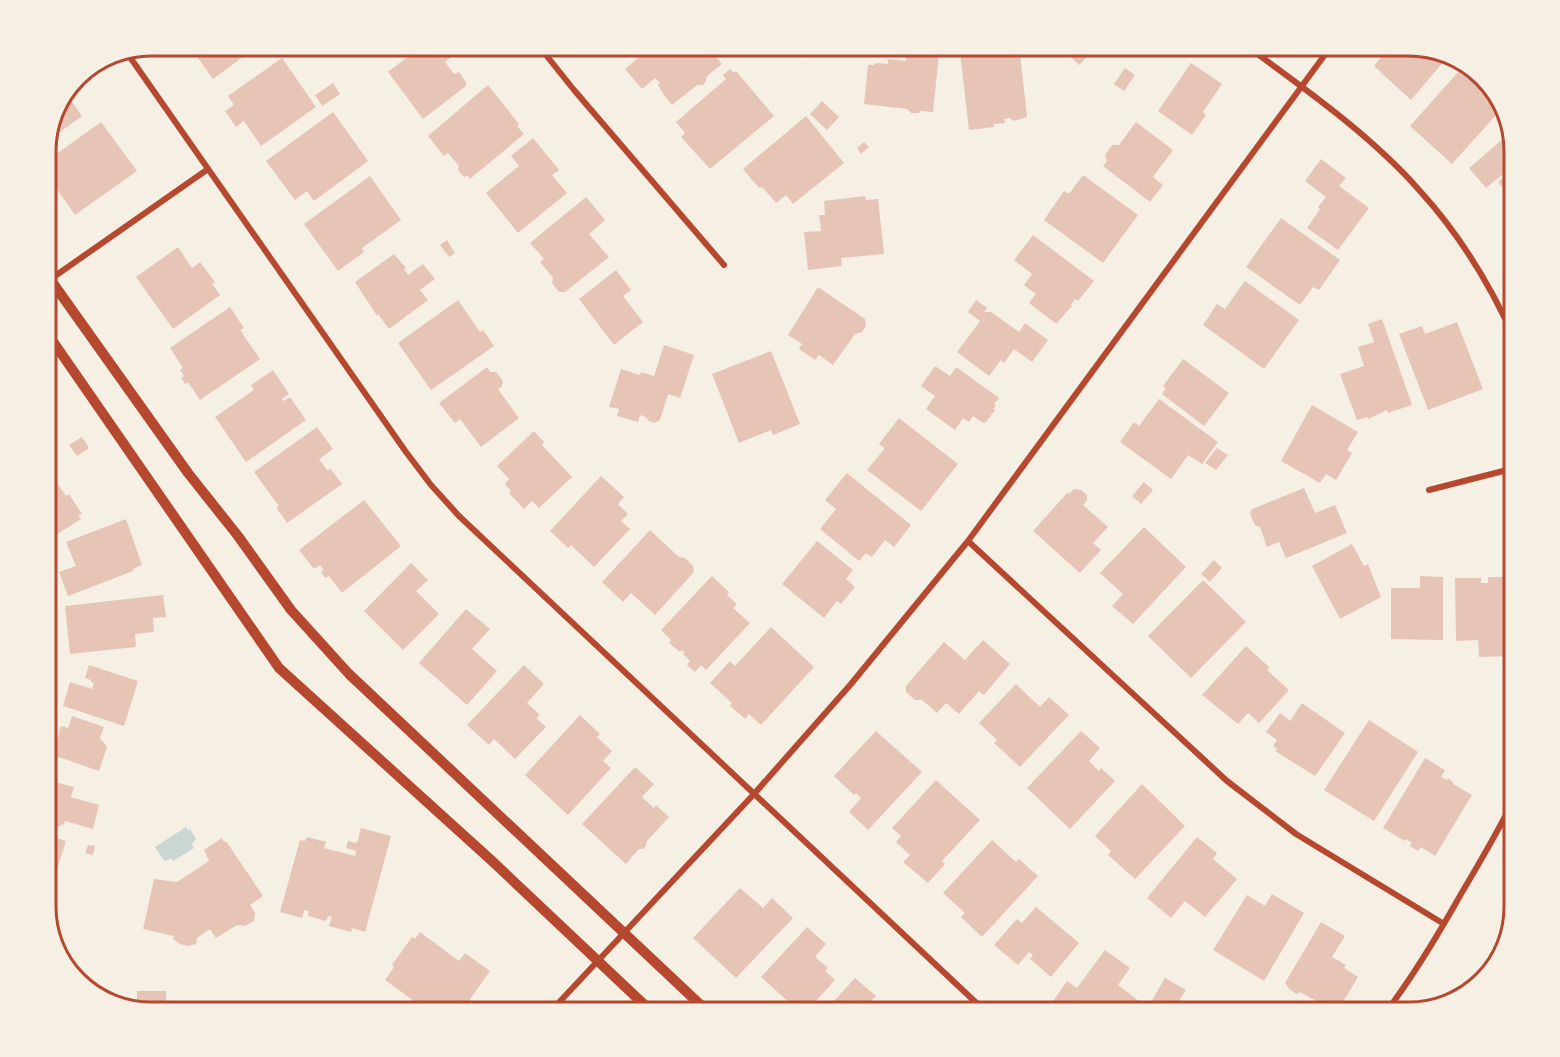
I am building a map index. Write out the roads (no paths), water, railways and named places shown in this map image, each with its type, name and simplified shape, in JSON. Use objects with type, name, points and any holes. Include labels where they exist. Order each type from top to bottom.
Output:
[{"type":"street","points":[[547,56],[724,265]]},
{"type":"street","points":[[1260,56],[1302,86],[1389,159],[1427,198],[1473,261],[1504,319]]},
{"type":"street","points":[[561,1001],[754,794],[851,684],[969,542],[1324,56]]},
{"type":"street","points":[[130,58],[431,485],[459,516],[974,1001]]},
{"type":"street","points":[[56,272],[208,169]]},
{"type":"street","points":[[56,290],[291,610],[349,674],[696,1001]]},
{"type":"street","points":[[56,346],[279,668],[491,860],[641,1001]]},
{"type":"street","points":[[1429,490],[1504,471]]},
{"type":"street","points":[[969,542],[1227,781],[1296,834],[1444,924]]},
{"type":"street","points":[[1394,1001],[1444,924],[1504,821]]}]
